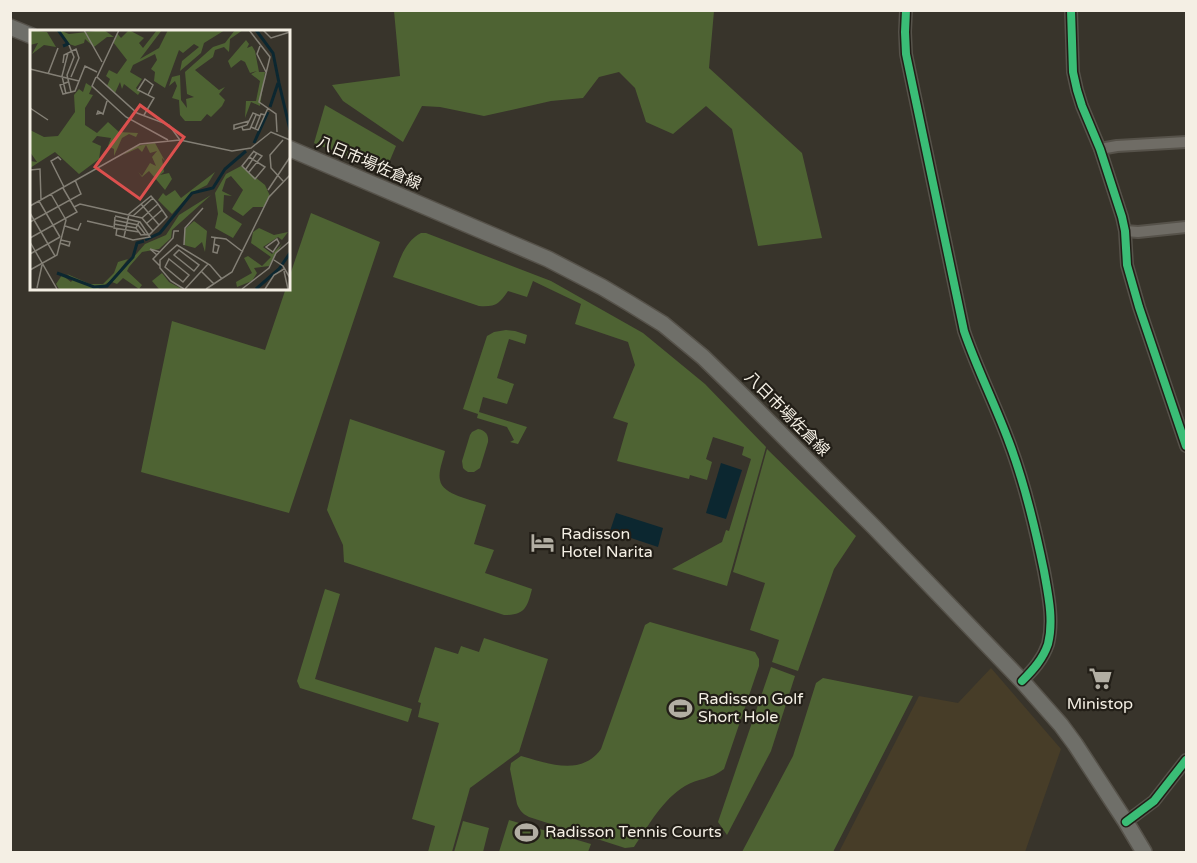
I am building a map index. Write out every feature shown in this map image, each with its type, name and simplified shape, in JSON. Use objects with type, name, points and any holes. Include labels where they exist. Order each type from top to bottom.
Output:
[{"type":"main road","points":[[10,27],[30,35]]},
{"type":"main road","name":"八日市場佐倉線","points":[[290,149],[548,259],[602,287],[663,324],[703,357],[743,396],[874,527],[1022,681],[1075,744],[1144,852]]},
{"type":"street","points":[[906,10],[906,54],[963,331],[1023,480],[1047,588],[1051,621],[1047,647],[1042,658],[1022,681]]},
{"type":"street","points":[[1071,10],[1073,72],[1077,90],[1100,149],[1122,216],[1127,265],[1186,446]]},
{"type":"street","points":[[1100,149],[1186,142]]},
{"type":"street","points":[[1125,231],[1186,228]]},
{"type":"street","points":[[1126,822],[1154,801],[1186,760]]},
{"type":"shaded area","points":[[991,668],[1061,749],[1025,852],[839,852],[919,696],[958,703]]},
{"type":"green space","points":[[394,11],[714,11],[709,68],[802,153],[822,238],[758,246],[732,129],[706,106],[673,134],[646,122],[635,88],[619,72],[599,77],[583,98],[551,101],[484,116],[440,107],[422,106],[403,142],[343,101],[332,85],[400,76]]},
{"type":"green space","points":[[325,105],[396,146],[385,172],[314,143]]},
{"type":"green space","points":[[311,213],[380,242],[289,513],[141,472],[172,321],[265,350],[285,290],[290,290],[290,275]]},
{"type":"green space","points":[[421,233],[551,281],[643,333],[705,384],[766,447],[727,586],[672,569],[722,542],[726,530],[729,531],[751,459],[742,455],[744,447],[713,437],[706,459],[712,462],[707,480],[690,475],[689,479],[617,461],[628,423],[613,418],[635,365],[628,342],[575,324],[581,304],[533,281],[527,297],[508,291],[497,304],[479,306],[393,277],[410,241]]},
{"type":"green space","points":[[506,330],[527,335],[525,344],[509,339],[497,378],[514,384],[507,404],[483,397],[479,412],[527,427],[518,444],[510,442],[514,440],[507,427],[477,418],[478,414],[463,409],[487,336]]},
{"type":"green space","points":[[350,419],[445,451],[440,473],[442,485],[452,493],[486,505],[474,544],[494,550],[485,573],[532,589],[521,612],[504,615],[344,562],[343,545],[327,510]]},
{"type":"green space","points":[[478,429],[486,433],[488,442],[480,468],[474,472],[468,472],[463,468],[462,461],[470,435]]},
{"type":"green space","points":[[767,449],[856,536],[834,569],[798,671],[772,662],[779,640],[750,630],[765,583],[733,572]]},
{"type":"green space","points":[[325,589],[340,594],[315,679],[412,709],[408,722],[300,688],[297,681]]},
{"type":"green space","name":"Radisson Golf Short Hole","points":[[650,622],[755,652],[759,659],[759,666],[724,769],[690,783],[669,798],[634,847],[625,848],[525,815],[517,804],[510,769],[511,763],[521,756],[563,766],[584,763],[593,758],[601,749],[645,625]]},
{"type":"green space","points":[[484,638],[548,659],[519,752],[470,788],[452,852],[428,852],[435,826],[412,819],[439,723],[418,717],[421,703],[418,702],[435,647],[458,654],[461,646],[479,652]]},
{"type":"green space","points":[[771,667],[795,676],[771,751],[727,835],[718,822]]},
{"type":"green space","points":[[823,678],[913,696],[833,852],[742,852],[793,756],[816,683]]},
{"type":"green space","name":"Radisson Tennis Courts","points":[[509,820],[591,844],[588,852],[499,852]]},
{"type":"green space","points":[[463,821],[489,828],[483,852],[454,852]]},
{"type":"water","points":[[721,463],[742,470],[726,519],[706,513]]},
{"type":"water","points":[[616,513],[663,528],[658,547],[610,531]]},
{"type":"cycle path","points":[[906,10],[906,54],[964,331],[1004,428],[1020,474],[1041,555],[1047,589],[1050,616],[1048,644],[1037,664],[1022,681]]},
{"type":"cycle path","points":[[1071,10],[1073,72],[1077,90],[1100,149],[1122,217],[1127,265],[1186,446]]},
{"type":"cycle path","points":[[1126,822],[1154,801],[1186,760]]},
{"type":"place","name":"Radisson Hotel Narita","points":[[543,543]]},
{"type":"place","name":"Ministop","points":[[1100,679]]},
{"type":"place","name":"Radisson Golf Short Hole","points":[[680,708]]},
{"type":"place","name":"Radisson Tennis Courts","points":[[527,832]]}]
